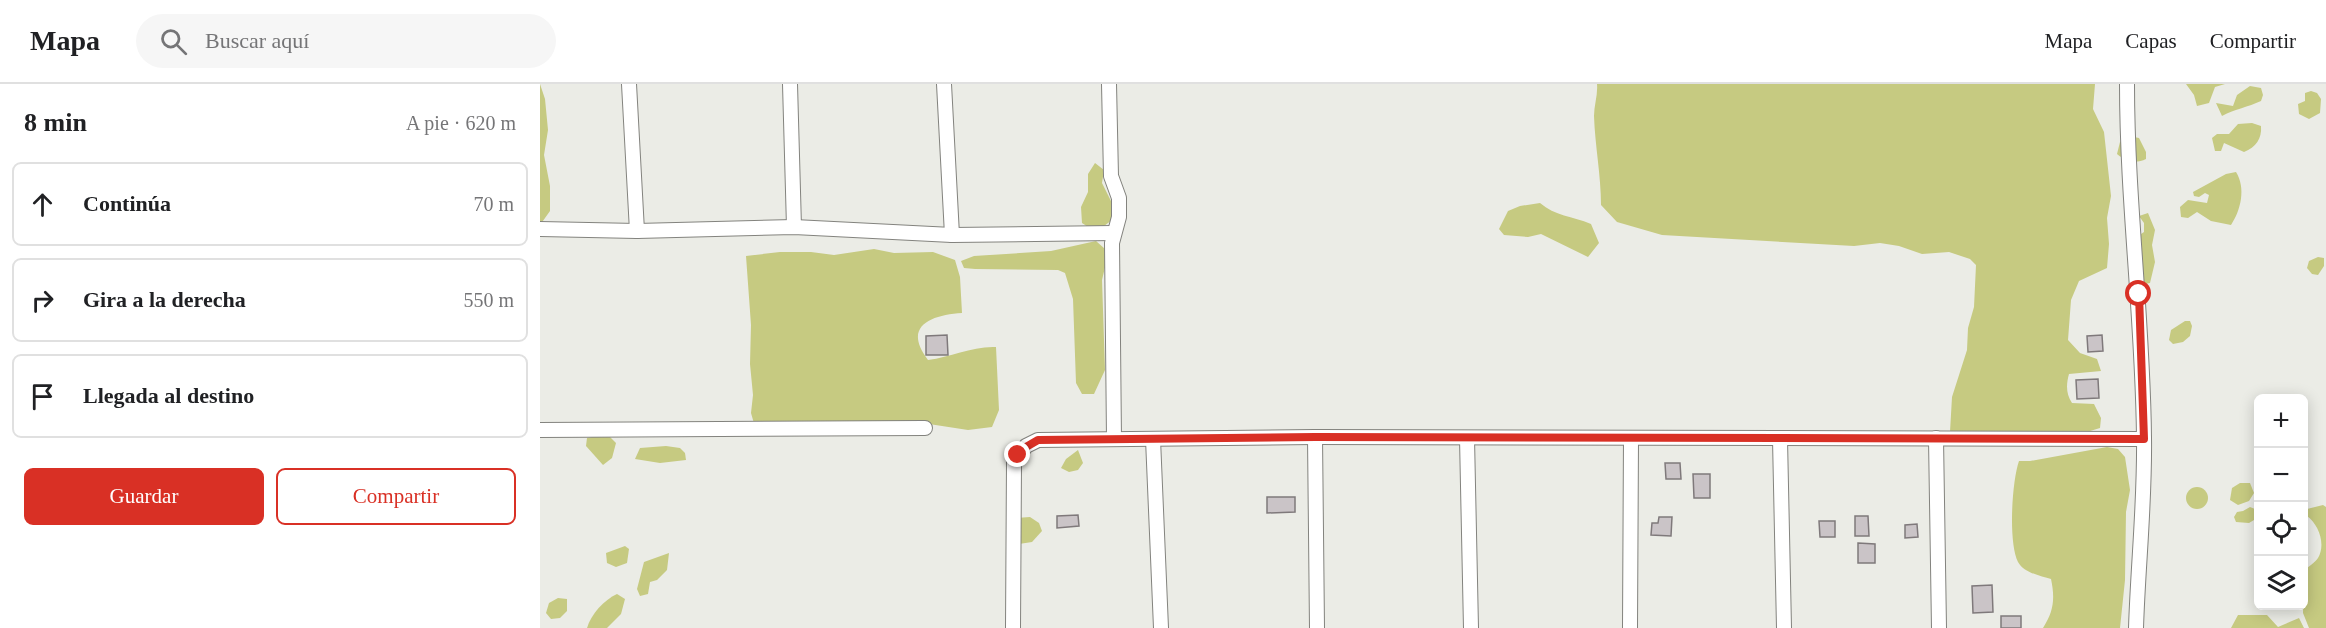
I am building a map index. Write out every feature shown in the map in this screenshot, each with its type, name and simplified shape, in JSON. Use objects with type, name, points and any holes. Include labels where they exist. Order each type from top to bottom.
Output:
[{"type":"street","points":[[629,84],[637,231]]},
{"type":"street","points":[[790,84],[794,227]]},
{"type":"street","points":[[944,84],[952,235]]},
{"type":"street","points":[[1109,84],[1112,176],[1119,198],[1119,217],[1112,243],[1114,439]]},
{"type":"street","points":[[2127,84],[2127,127],[2139,294],[2144,439],[2136,628]]},
{"type":"street","points":[[540,229],[637,231],[794,227],[952,235],[1114,233]]},
{"type":"street","points":[[540,430],[925,428]]},
{"type":"street","points":[[1013,628],[1014,463],[1026,447],[1038,440],[1315,437],[2144,439]]},
{"type":"street","points":[[1315,437],[1317,628]]},
{"type":"street","points":[[1467,438],[1470,628]]},
{"type":"street","points":[[1630,628],[1631,438]]},
{"type":"street","points":[[1936,438],[1939,628]]},
{"type":"street","points":[[1153,439],[1161,628]]},
{"type":"street","points":[[1780,439],[1784,628]]},
{"type":"green space","points":[[540,84],[545,99],[548,130],[544,155],[550,186],[550,211],[540,225]]},
{"type":"green space","points":[[1597,84],[2095,84],[2093,109],[2104,132],[2111,196],[2107,218],[2109,244],[2107,268],[2079,281],[2071,300],[2068,340],[2080,353],[2097,359],[2101,371],[2069,374],[2067,386],[2072,403],[2094,404],[2101,418],[2100,428],[2077,435],[1950,432],[1952,397],[1967,350],[1968,328],[1974,307],[1976,265],[1970,259],[1949,252],[1922,254],[1899,246],[1880,243],[1854,246],[1662,235],[1617,222],[1601,205],[1594,116]]},
{"type":"green space","points":[[2186,84],[2225,84],[2215,87],[2209,103],[2197,106],[2194,95]]},
{"type":"green space","points":[[2250,86],[2261,88],[2263,95],[2261,101],[2222,116],[2216,103],[2233,106],[2237,95]]},
{"type":"green space","points":[[2311,91],[2317,93],[2321,99],[2320,113],[2309,119],[2299,114],[2298,104],[2305,101],[2305,93]]},
{"type":"green space","points":[[2252,123],[2261,126],[2261,131],[2259,139],[2252,148],[2244,152],[2224,143],[2221,151],[2215,151],[2212,138],[2217,134],[2229,134],[2238,124]]},
{"type":"green space","points":[[2129,136],[2139,138],[2146,152],[2146,159],[2131,161],[2117,154],[2120,142]]},
{"type":"green space","points":[[1095,163],[1104,170],[1102,183],[1112,203],[1112,220],[1096,232],[1082,223],[1081,207],[1088,192],[1088,174]]},
{"type":"green space","points":[[2236,172],[2241,185],[2241,199],[2231,225],[2211,221],[2197,212],[2188,218],[2181,217],[2180,207],[2188,200],[2207,203],[2209,195],[2205,193],[2199,197],[2194,196],[2193,192],[2226,174]]},
{"type":"green space","points":[[1540,203],[1558,213],[1591,224],[1599,243],[1588,257],[1541,234],[1528,237],[1504,235],[1499,229],[1508,211],[1520,206]]},
{"type":"green space","points":[[2148,213],[2155,230],[2152,245],[2155,262],[2150,283],[2140,285],[2135,238],[2144,232],[2144,223],[2139,216]]},
{"type":"green space","points":[[1096,241],[1105,249],[1106,263],[1102,280],[1105,370],[1094,394],[1082,394],[1076,383],[1073,299],[1065,273],[1058,270],[964,268],[961,261],[974,256],[1051,251]]},
{"type":"green space","points":[[874,249],[894,253],[933,252],[955,260],[960,277],[962,313],[940,316],[924,324],[919,331],[918,339],[928,360],[978,348],[996,347],[999,410],[992,427],[968,430],[916,422],[755,427],[751,413],[753,395],[750,364],[751,325],[746,256],[780,252],[834,255]]},
{"type":"green space","points":[[2318,257],[2324,258],[2324,266],[2318,275],[2312,274],[2307,268],[2309,261]]},
{"type":"green space","points":[[2185,321],[2190,321],[2192,326],[2190,336],[2183,342],[2173,344],[2169,340],[2171,330]]},
{"type":"green space","points":[[609,436],[616,443],[612,458],[603,465],[586,446],[587,438]]},
{"type":"green space","points":[[666,446],[680,448],[685,453],[686,460],[660,463],[635,459],[640,448]]},
{"type":"green space","points":[[2107,447],[2118,449],[2125,457],[2130,490],[2126,512],[2125,580],[2120,628],[2043,628],[2053,604],[2051,579],[2033,574],[2021,566],[2013,541],[2013,496],[2019,461]]},
{"type":"green space","points":[[1078,450],[1083,463],[1078,470],[1069,472],[1061,468],[1066,459]]},
{"type":"green space","points":[[2240,483],[2250,483],[2254,493],[2249,501],[2238,505],[2230,500],[2232,488]]},
{"type":"green space","points":[[2197,487],[2205,490],[2208,498],[2205,506],[2197,509],[2189,506],[2186,498],[2189,490]]},
{"type":"green space","points":[[2323,505],[2326,507],[2326,628],[2309,628],[2303,613],[2303,610],[2308,610],[2308,568],[2318,558],[2321,547],[2320,535],[2315,524],[2308,517],[2308,509]]},
{"type":"green space","points":[[2250,507],[2254,509],[2254,520],[2249,523],[2236,522],[2234,517],[2237,512]]},
{"type":"green space","points":[[1030,517],[1039,523],[1042,531],[1032,542],[1019,544],[1015,518]]},
{"type":"green space","points":[[625,546],[629,549],[627,563],[616,567],[607,563],[606,553]]},
{"type":"green space","points":[[669,553],[667,570],[657,580],[650,582],[648,594],[640,596],[637,589],[644,562]]},
{"type":"green space","points":[[617,594],[625,599],[621,614],[607,628],[587,628],[599,608]]},
{"type":"green space","points":[[558,598],[567,599],[567,611],[560,618],[551,619],[546,613],[549,603]]},
{"type":"green space","points":[[2238,615],[2267,615],[2278,627],[2299,618],[2304,628],[2231,628]]},
{"type":"building","points":[[947,335],[948,355],[926,355],[926,336]]},
{"type":"building","points":[[2102,335],[2103,351],[2088,352],[2087,336]]},
{"type":"building","points":[[2098,379],[2099,398],[2077,399],[2076,380]]},
{"type":"building","points":[[1665,463],[1680,463],[1681,479],[1666,479]]},
{"type":"building","points":[[1693,474],[1710,474],[1710,498],[1694,498]]},
{"type":"building","points":[[1267,497],[1295,497],[1295,512],[1267,513]]},
{"type":"building","points":[[1078,515],[1079,526],[1057,528],[1057,516]]},
{"type":"building","points":[[1855,516],[1868,516],[1869,536],[1855,536]]},
{"type":"building","points":[[1659,517],[1672,517],[1671,536],[1651,535],[1652,523],[1658,523]]},
{"type":"building","points":[[1819,521],[1835,521],[1835,537],[1820,537]]},
{"type":"building","points":[[1917,524],[1918,537],[1905,538],[1905,525]]},
{"type":"building","points":[[1858,543],[1875,544],[1875,563],[1858,563]]},
{"type":"building","points":[[1992,585],[1993,612],[1973,613],[1972,586]]},
{"type":"building","points":[[2001,616],[2021,616],[2021,628],[2001,628]]},
{"type":"route","points":[[1018,455],[1038,440],[1315,437],[2144,439],[2139,294]]}]
